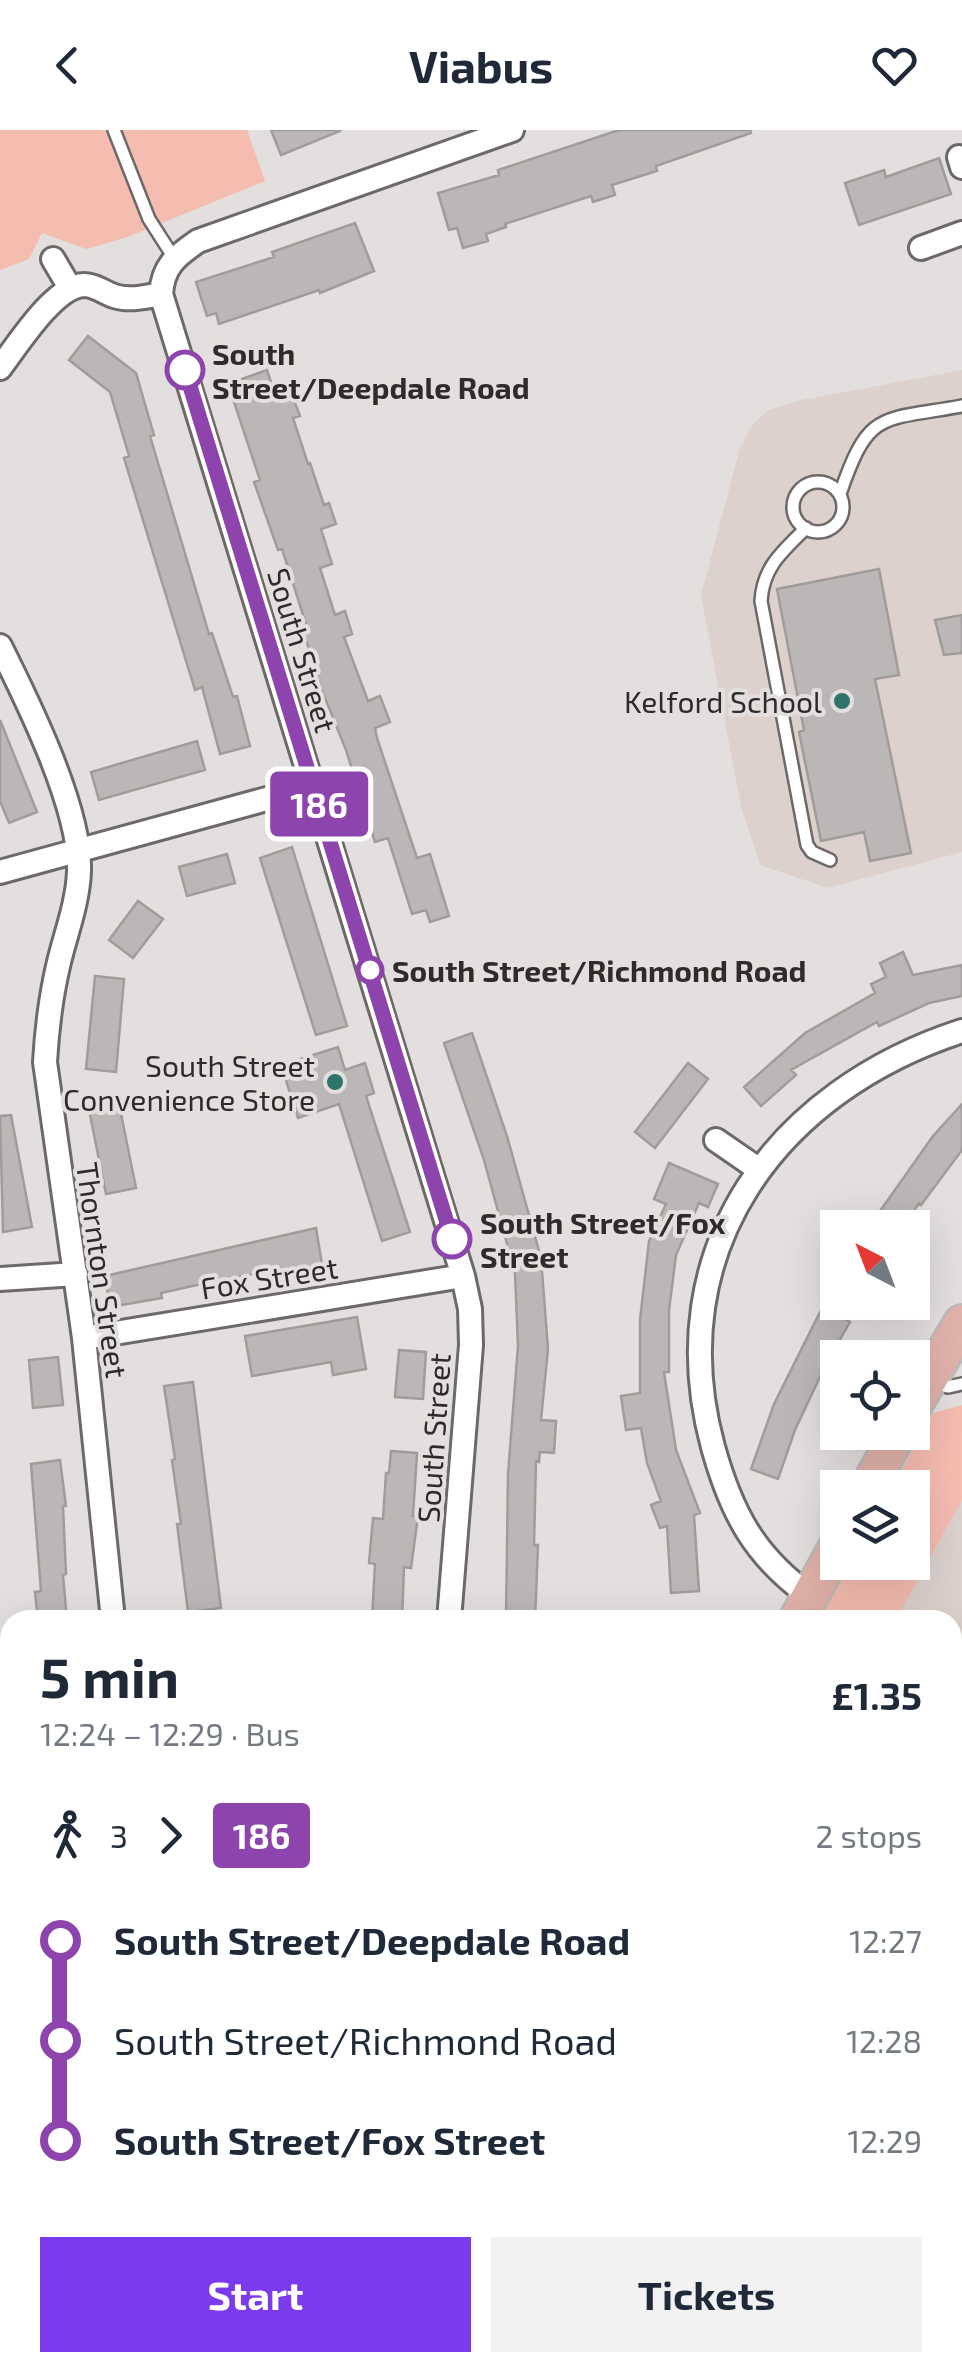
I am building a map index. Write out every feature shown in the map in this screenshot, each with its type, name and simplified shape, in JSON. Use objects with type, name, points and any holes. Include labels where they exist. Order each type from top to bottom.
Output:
[{"type":"main road","points":[[934,1391],[962,1323]]},
{"type":"main road","points":[[804,1608],[820,1578]]},
{"type":"street","points":[[0,368],[52,301],[70,288],[96,287],[134,299],[161,294],[162,278],[174,258],[198,241],[512,130]]},
{"type":"street","points":[[920,248],[962,232]]},
{"type":"street","points":[[53,259],[70,288]]},
{"type":"street","name":"South Street","points":[[161,294],[464,1276],[471,1345],[450,1610]]},
{"type":"street","name":"Thornton Street","points":[[0,646],[52,761],[78,848],[79,875],[47,1025],[45,1062],[84,1338],[113,1610]]},
{"type":"street","points":[[0,872],[314,786]]},
{"type":"street","points":[[804,1608],[788,1580],[756,1549],[724,1483],[706,1419],[702,1330],[714,1258],[733,1212],[758,1169],[790,1130],[863,1074],[962,1031]]},
{"type":"street","points":[[716,1140],[758,1169]]},
{"type":"street","points":[[0,1278],[76,1274]]},
{"type":"street","name":"Fox Street","points":[[84,1338],[464,1276]]},
{"type":"lane","points":[[114,130],[148,219],[174,258]]},
{"type":"lane","points":[[840,494],[862,438],[873,426],[888,419],[962,406]]},
{"type":"lane","points":[[811,482],[835,488],[843,510],[836,524],[822,532],[806,528],[799,523],[793,508],[798,492],[811,482]]},
{"type":"lane","points":[[806,528],[770,564],[762,581],[762,602],[807,845],[812,852],[830,860]]},
{"type":"shaded area","points":[[0,130],[247,130],[265,181],[125,238],[86,249],[42,233],[29,259],[0,270]]},
{"type":"shaded area","name":"Kelford School","points":[[962,370],[962,852],[828,888],[760,865],[741,807],[701,595],[740,448],[752,425],[768,410],[796,401]]},
{"type":"shaded area","points":[[962,1405],[962,1500],[930,1558],[930,1470],[901,1470],[912,1450],[930,1450],[933,1413]]},
{"type":"shaded area","points":[[962,1500],[962,1610],[902,1610],[918,1580],[930,1580],[930,1558]]},
{"type":"shaded area","points":[[840,1580],[918,1580],[902,1610],[824,1610]]},
{"type":"building","points":[[271,130],[340,130],[340,131],[281,155]]},
{"type":"building","points":[[619,130],[751,133],[612,185],[615,195],[593,202],[591,196],[505,224],[506,227],[486,234],[488,241],[463,248],[457,228],[449,230],[438,193],[499,175],[498,170]]},
{"type":"building","points":[[939,158],[951,194],[859,225],[845,183],[884,170],[886,177]]},
{"type":"building","points":[[355,223],[374,271],[320,293],[319,290],[219,324],[216,313],[207,316],[196,282],[274,257],[272,252]]},
{"type":"building","points":[[88,336],[136,373],[154,435],[150,436],[209,634],[212,633],[233,697],[237,696],[250,746],[220,754],[202,687],[195,690],[124,458],[129,456],[110,392],[69,360]]},
{"type":"building","points":[[267,370],[277,400],[292,395],[300,416],[293,418],[308,464],[336,524],[321,529],[332,564],[320,568],[335,615],[345,611],[352,634],[344,637],[368,701],[380,696],[390,722],[375,728],[377,738],[417,858],[430,854],[449,916],[430,922],[426,910],[412,914],[388,838],[375,842],[346,750],[319,683],[302,626],[306,624],[282,549],[278,550],[254,482],[260,480],[230,390],[241,387],[239,380]]},
{"type":"building","points":[[879,569],[899,675],[875,679],[911,853],[870,861],[864,832],[821,841],[777,589]]},
{"type":"building","points":[[962,615],[962,653],[944,655],[935,620]]},
{"type":"building","points":[[0,720],[37,812],[9,823],[0,801]]},
{"type":"building","points":[[197,741],[205,770],[99,800],[91,772]]},
{"type":"building","points":[[292,847],[347,1026],[316,1035],[260,858]]},
{"type":"building","points":[[227,854],[235,883],[187,896],[179,867]]},
{"type":"building","points":[[138,901],[163,919],[133,958],[109,940]]},
{"type":"building","points":[[903,952],[913,975],[962,965],[962,996],[929,1003],[879,1026],[877,1022],[791,1070],[796,1075],[761,1106],[744,1087],[805,1033],[875,993],[871,984],[886,977],[880,963]]},
{"type":"building","points":[[95,976],[124,979],[116,1072],[86,1069]]},
{"type":"building","points":[[472,1033],[507,1136],[541,1258],[548,1349],[541,1420],[556,1421],[554,1453],[540,1452],[539,1462],[536,1461],[535,1610],[506,1610],[508,1474],[518,1346],[515,1273],[484,1160],[444,1043]]},
{"type":"building","points":[[338,1047],[345,1070],[365,1063],[374,1093],[366,1096],[410,1232],[382,1241],[339,1104],[298,1118],[281,1065]]},
{"type":"building","points":[[688,1063],[708,1079],[655,1148],[635,1132]]},
{"type":"building","points":[[118,1099],[136,1188],[106,1194],[88,1105]]},
{"type":"building","points":[[962,1104],[962,1150],[921,1205],[915,1210],[881,1210],[933,1136]]},
{"type":"building","points":[[11,1115],[32,1227],[3,1232],[0,1116]]},
{"type":"building","points":[[669,1163],[718,1184],[708,1207],[699,1203],[676,1255],[669,1310],[669,1372],[664,1372],[676,1450],[700,1513],[694,1515],[699,1591],[671,1593],[667,1526],[660,1528],[651,1505],[661,1501],[647,1463],[641,1428],[626,1430],[621,1396],[640,1393],[640,1320],[649,1241],[666,1204],[654,1199]]},
{"type":"building","points":[[316,1228],[323,1270],[281,1278],[280,1270],[224,1279],[161,1293],[162,1298],[110,1307],[105,1276]]},
{"type":"building","points":[[820,1312],[820,1320],[850,1322],[840,1340],[820,1340],[820,1377],[778,1479],[751,1469],[774,1404]]},
{"type":"building","points":[[357,1317],[366,1369],[333,1375],[331,1362],[252,1376],[245,1336]]},
{"type":"building","points":[[399,1350],[426,1352],[423,1399],[395,1397]]},
{"type":"building","points":[[58,1357],[63,1405],[33,1408],[29,1360]]},
{"type":"building","points":[[193,1382],[221,1608],[188,1610],[177,1524],[181,1524],[172,1460],[175,1459],[164,1386]]},
{"type":"building","points":[[391,1451],[417,1453],[413,1516],[418,1516],[411,1568],[404,1567],[402,1610],[373,1610],[375,1564],[369,1563],[373,1518],[383,1519]]},
{"type":"building","points":[[60,1460],[66,1506],[63,1575],[66,1610],[37,1610],[35,1592],[41,1591],[31,1464]]},
{"type":"bus line","name":"186","points":[[185,370],[452,1239]]},
{"type":"place","name":"South Street/Deepdale Road","points":[[185,370]]},
{"type":"place","name":"Kelford School","points":[[842,701]]},
{"type":"place","name":"South Street/Richmond Road","points":[[370,970]]},
{"type":"place","name":"South Street Convenience Store","points":[[335,1082]]},
{"type":"place","name":"South Street/Fox Street","points":[[452,1239]]}]
